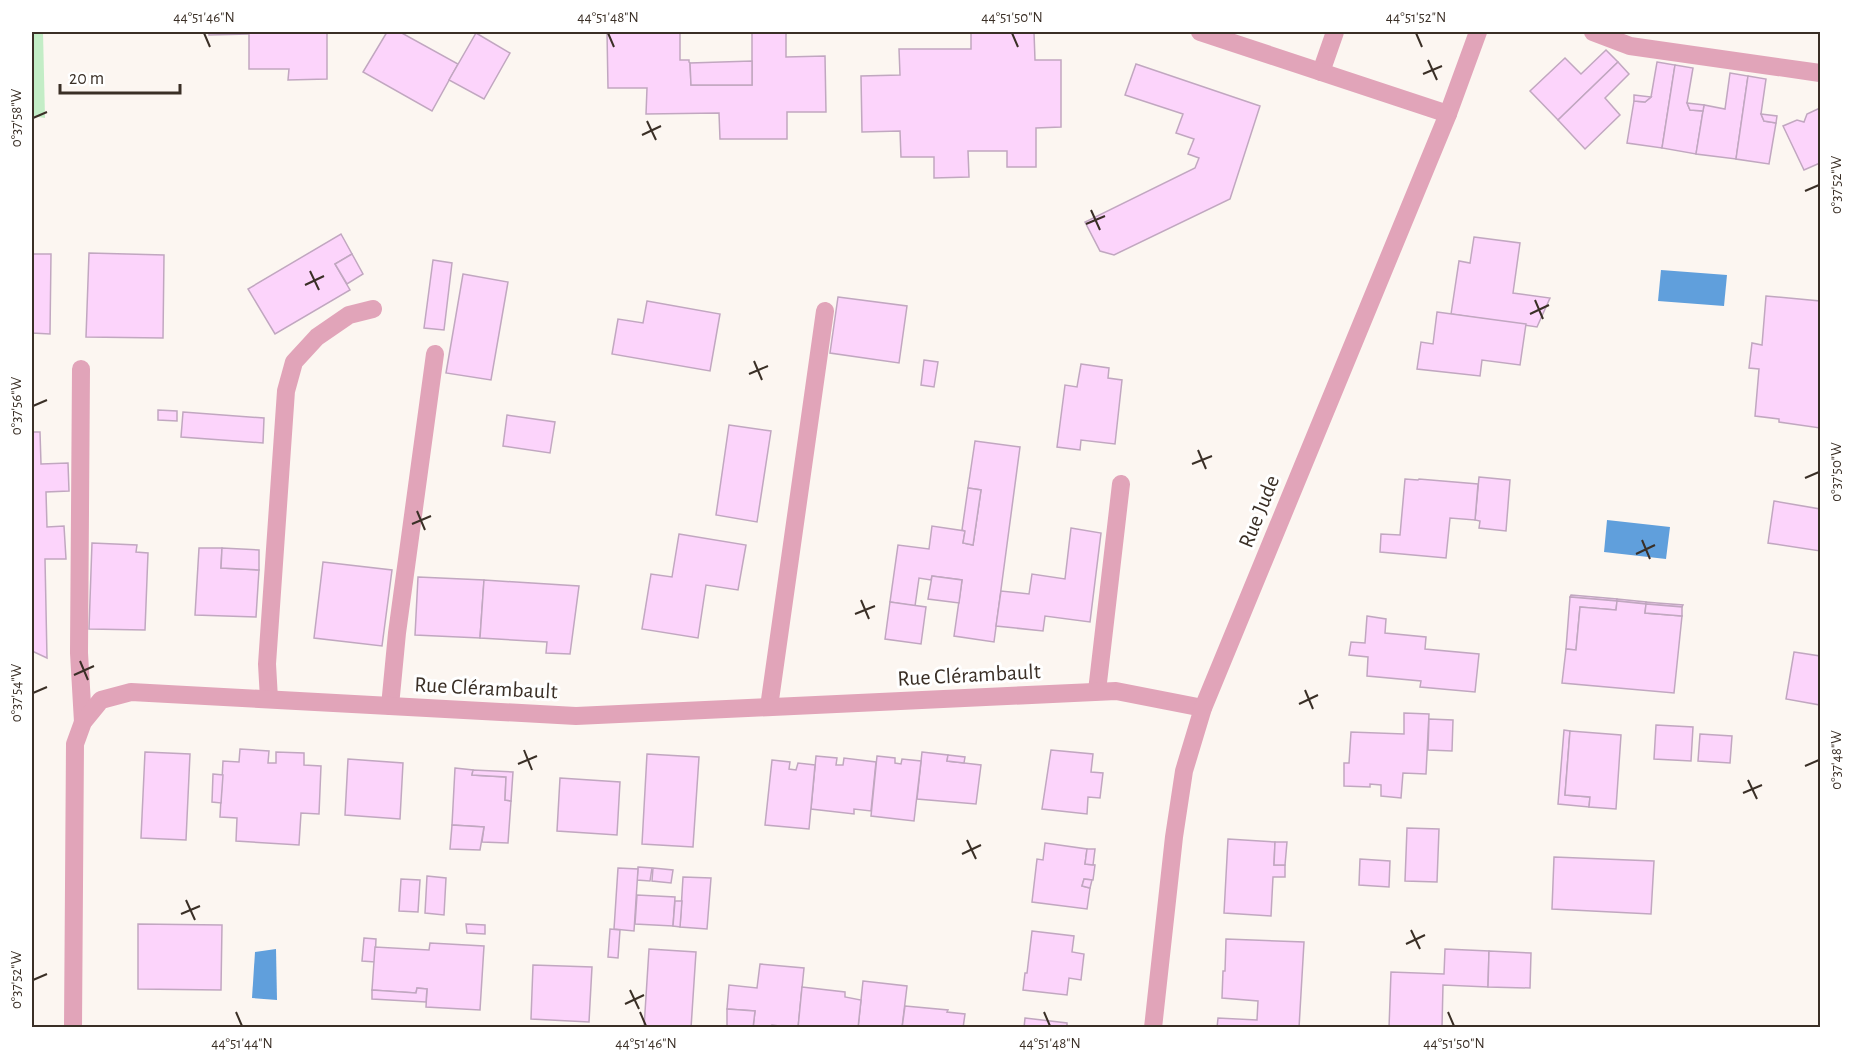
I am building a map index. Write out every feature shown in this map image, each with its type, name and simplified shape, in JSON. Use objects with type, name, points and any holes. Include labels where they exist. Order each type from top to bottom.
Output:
[{"type":"street","points":[[1200,32],[1448,114]]},
{"type":"street","points":[[1321,72],[1335,32]]},
{"type":"street","name":"Rue Jude","points":[[1153,1028],[1174,837],[1184,771],[1203,708],[1448,114],[1478,32]]},
{"type":"street","points":[[1593,32],[1630,46],[1821,73]]},
{"type":"street","points":[[269,699],[267,664],[286,391],[294,362],[317,338],[349,315],[373,309]]},
{"type":"street","points":[[769,707],[825,311]]},
{"type":"street","points":[[390,706],[397,633],[435,354]]},
{"type":"street","points":[[81,369],[79,653],[83,722]]},
{"type":"street","points":[[1097,691],[1121,484]]},
{"type":"street","name":"Rue Clérambault","points":[[73,1028],[75,744],[83,722],[101,700],[131,692],[576,716],[1116,691],[1203,708]]},
{"type":"green space","points":[[32,32],[43,32],[45,118],[32,116]]},
{"type":"water","points":[[1661,270],[1727,275],[1724,306],[1658,301]]},
{"type":"water","points":[[1607,520],[1670,527],[1666,559],[1604,552]]},
{"type":"water","points":[[276,949],[277,1000],[252,998],[255,952]]},
{"type":"building","points":[[209,32],[249,32],[249,34],[209,35]]},
{"type":"building","points":[[249,32],[327,32],[327,79],[288,80],[289,69],[249,69]]},
{"type":"building","points":[[387,32],[400,32],[458,64],[432,111],[363,72]]},
{"type":"building","points":[[607,32],[680,32],[680,60],[689,60],[691,85],[752,85],[752,32],[786,32],[786,57],[825,56],[826,112],[787,112],[787,139],[720,139],[719,113],[646,114],[647,88],[608,88]]},
{"type":"building","points":[[971,32],[1034,32],[1035,60],[1061,60],[1061,127],[1036,128],[1036,167],[1007,167],[1007,151],[968,151],[969,177],[934,178],[934,157],[901,157],[900,131],[862,132],[861,76],[900,75],[899,49],[971,49]]},
{"type":"building","points":[[476,33],[510,53],[484,99],[449,80]]},
{"type":"building","points":[[1606,50],[1618,62],[1558,120],[1530,91],[1565,58],[1581,74]]},
{"type":"building","points":[[752,61],[752,85],[691,85],[690,63]]},
{"type":"building","points":[[1618,62],[1629,74],[1605,98],[1620,115],[1585,149],[1558,120]]},
{"type":"building","points":[[1657,62],[1675,65],[1662,148],[1627,143],[1634,101],[1645,102],[1651,97]]},
{"type":"building","points":[[1136,64],[1260,106],[1230,199],[1114,255],[1100,251],[1085,222],[1195,168],[1199,158],[1188,154],[1194,139],[1176,133],[1183,114],[1125,95]]},
{"type":"building","points":[[1675,65],[1693,68],[1687,103],[1690,110],[1703,111],[1696,154],[1662,148]]},
{"type":"building","points":[[1730,73],[1748,76],[1736,159],[1696,154],[1704,105],[1725,109]]},
{"type":"building","points":[[1748,76],[1766,79],[1761,114],[1764,121],[1776,123],[1769,164],[1736,159]]},
{"type":"building","points":[[1634,95],[1651,97],[1645,102],[1634,101]]},
{"type":"building","points":[[1687,103],[1704,105],[1703,111],[1690,110]]},
{"type":"building","points":[[1820,108],[1820,163],[1804,170],[1783,126],[1797,120],[1804,122],[1807,114]]},
{"type":"building","points":[[1761,114],[1777,116],[1776,123],[1764,121]]},
{"type":"building","points":[[341,234],[352,254],[335,264],[350,290],[275,334],[248,289]]},
{"type":"building","points":[[1474,237],[1520,243],[1513,293],[1550,298],[1537,327],[1451,314],[1459,261],[1470,263]]},
{"type":"building","points":[[89,253],[164,255],[163,338],[86,337]]},
{"type":"building","points":[[32,254],[51,254],[50,334],[32,333]]},
{"type":"building","points":[[352,254],[363,274],[347,284],[335,264]]},
{"type":"building","points":[[433,260],[452,263],[444,330],[424,328]]},
{"type":"building","points":[[463,274],[508,282],[491,380],[446,373]]},
{"type":"building","points":[[1766,296],[1820,301],[1820,428],[1755,416],[1759,369],[1749,368],[1752,343],[1762,345]]},
{"type":"building","points":[[838,297],[907,306],[899,363],[830,353]]},
{"type":"building","points":[[647,301],[720,314],[710,371],[612,354],[618,319],[643,323]]},
{"type":"building","points":[[1437,312],[1526,324],[1520,365],[1482,360],[1480,376],[1417,369],[1421,342],[1433,344]]},
{"type":"building","points":[[924,360],[938,362],[934,387],[921,385]]},
{"type":"building","points":[[1081,364],[1109,368],[1108,378],[1122,380],[1115,444],[1081,440],[1080,450],[1057,447],[1065,385],[1077,387]]},
{"type":"building","points":[[158,410],[177,411],[177,421],[158,420]]},
{"type":"building","points":[[183,412],[264,418],[263,443],[181,437]]},
{"type":"building","points":[[507,415],[555,422],[550,453],[503,446]]},
{"type":"building","points":[[729,425],[771,431],[757,522],[716,515]]},
{"type":"building","points":[[32,432],[40,432],[41,464],[68,463],[69,491],[46,492],[47,527],[64,526],[66,559],[45,559],[47,658],[32,651]]},
{"type":"building","points":[[975,441],[1020,447],[994,642],[954,636],[962,580],[932,576],[931,580],[919,578],[915,606],[890,602],[898,545],[929,549],[932,526],[965,531],[963,543],[973,545],[981,490],[968,488]]},
{"type":"building","points":[[1479,477],[1510,480],[1506,531],[1479,528],[1480,521],[1475,520]]},
{"type":"building","points":[[1405,479],[1478,484],[1475,520],[1450,518],[1446,558],[1380,552],[1381,534],[1400,535]]},
{"type":"building","points":[[968,488],[981,490],[973,545],[963,543],[965,531],[962,530]]},
{"type":"building","points":[[1774,501],[1820,509],[1820,551],[1768,543]]},
{"type":"building","points":[[1071,528],[1101,533],[1090,622],[1045,616],[1043,631],[996,626],[1001,591],[1029,594],[1032,574],[1065,579]]},
{"type":"building","points":[[679,534],[746,545],[738,590],[706,585],[698,638],[642,629],[651,574],[672,577]]},
{"type":"building","points":[[92,543],[137,545],[136,552],[148,553],[145,630],[89,629]]},
{"type":"building","points":[[199,548],[222,548],[221,568],[259,570],[256,617],[195,615]]},
{"type":"building","points":[[222,548],[259,550],[259,570],[221,568]]},
{"type":"building","points":[[323,562],[392,570],[382,646],[314,638]]},
{"type":"building","points":[[932,576],[962,580],[959,603],[928,599]]},
{"type":"building","points":[[418,577],[484,580],[480,638],[415,635]]},
{"type":"building","points":[[484,580],[579,586],[570,654],[546,653],[547,642],[480,638]]},
{"type":"building","points":[[1571,595],[1617,599],[1617,601],[1570,597]]},
{"type":"building","points":[[1570,597],[1617,601],[1616,610],[1580,607],[1576,650],[1566,649]]},
{"type":"building","points":[[1617,599],[1646,602],[1646,604],[1617,601]]},
{"type":"building","points":[[1617,601],[1646,604],[1645,613],[1682,616],[1674,693],[1562,683],[1566,649],[1576,650],[1580,607],[1616,610]]},
{"type":"building","points":[[890,602],[926,607],[921,644],[885,639]]},
{"type":"building","points":[[1646,602],[1683,605],[1682,607],[1646,604]]},
{"type":"building","points":[[1646,604],[1682,607],[1682,616],[1645,613]]},
{"type":"building","points":[[1367,616],[1386,619],[1385,633],[1426,637],[1425,649],[1479,654],[1475,692],[1420,687],[1421,681],[1367,676],[1368,657],[1349,655],[1351,642],[1365,643]]},
{"type":"building","points":[[1794,652],[1820,656],[1820,705],[1786,699]]},
{"type":"building","points":[[1404,713],[1429,714],[1426,774],[1403,773],[1401,798],[1381,796],[1381,785],[1344,786],[1344,763],[1349,763],[1351,732],[1404,734]]},
{"type":"building","points":[[1429,719],[1453,720],[1452,751],[1428,750]]},
{"type":"building","points":[[1656,725],[1693,727],[1691,761],[1654,759]]},
{"type":"building","points":[[1564,730],[1570,731],[1565,795],[1590,797],[1589,807],[1558,804]]},
{"type":"building","points":[[1570,731],[1621,735],[1616,809],[1589,807],[1590,797],[1565,795]]},
{"type":"building","points":[[1700,734],[1732,736],[1730,763],[1698,761]]},
{"type":"building","points":[[240,749],[269,751],[268,763],[276,763],[276,752],[304,753],[304,765],[321,766],[319,814],[301,813],[299,845],[236,841],[237,818],[220,817],[223,761],[239,762]]},
{"type":"building","points":[[1051,750],[1093,754],[1091,772],[1103,773],[1100,798],[1088,797],[1087,814],[1042,809]]},
{"type":"building","points":[[145,752],[190,754],[186,840],[141,838]]},
{"type":"building","points":[[922,752],[948,755],[947,761],[981,765],[976,804],[917,799]]},
{"type":"building","points":[[647,754],[699,757],[693,847],[642,844]]},
{"type":"building","points":[[948,755],[965,757],[964,763],[947,761]]},
{"type":"building","points":[[816,756],[837,758],[836,765],[843,765],[844,758],[876,762],[871,811],[854,809],[854,814],[811,809]]},
{"type":"building","points":[[877,756],[895,758],[895,763],[901,764],[902,759],[921,761],[914,821],[871,816]]},
{"type":"building","points":[[348,759],[403,763],[400,819],[345,815]]},
{"type":"building","points":[[772,760],[790,762],[789,769],[796,770],[798,763],[815,765],[809,829],[765,825]]},
{"type":"building","points":[[455,768],[473,770],[472,775],[506,777],[505,800],[511,801],[508,843],[482,842],[484,827],[452,825]]},
{"type":"building","points":[[473,770],[513,772],[511,801],[505,800],[506,777],[472,775]]},
{"type":"building","points":[[213,774],[223,775],[221,803],[212,802]]},
{"type":"building","points":[[560,778],[620,782],[617,835],[557,831]]},
{"type":"building","points":[[452,825],[484,827],[480,850],[450,849]]},
{"type":"building","points":[[1407,828],[1439,829],[1437,882],[1405,881]]},
{"type":"building","points":[[1228,839],[1275,842],[1274,865],[1285,865],[1285,877],[1273,877],[1271,916],[1224,913]]},
{"type":"building","points":[[1275,842],[1287,842],[1285,865],[1274,865]]},
{"type":"building","points":[[1045,843],[1087,849],[1085,864],[1095,865],[1093,880],[1084,879],[1082,886],[1090,888],[1087,909],[1032,902],[1037,859],[1043,860]]},
{"type":"building","points":[[1087,849],[1095,849],[1093,865],[1085,864]]},
{"type":"building","points":[[1554,857],[1654,861],[1651,914],[1552,909]]},
{"type":"building","points":[[1360,859],[1390,861],[1389,887],[1359,885]]},
{"type":"building","points":[[638,867],[652,868],[650,881],[637,880]]},
{"type":"building","points":[[618,868],[638,869],[634,931],[614,929]]},
{"type":"building","points":[[653,868],[673,870],[671,883],[652,881]]},
{"type":"building","points":[[427,876],[446,878],[444,915],[425,913]]},
{"type":"building","points":[[683,877],[711,878],[707,929],[680,927]]},
{"type":"building","points":[[401,879],[420,880],[418,912],[399,911]]},
{"type":"building","points":[[1084,879],[1092,880],[1090,888],[1082,886]]},
{"type":"building","points":[[637,895],[675,897],[673,926],[635,924]]},
{"type":"building","points":[[675,901],[682,901],[680,927],[673,926]]},
{"type":"building","points":[[138,924],[222,925],[221,990],[138,989]]},
{"type":"building","points":[[466,924],[485,925],[485,934],[467,933]]},
{"type":"building","points":[[610,929],[620,930],[618,958],[608,957]]},
{"type":"building","points":[[1032,931],[1074,936],[1072,952],[1084,954],[1081,980],[1069,978],[1067,995],[1023,990]]},
{"type":"building","points":[[364,938],[376,939],[375,962],[362,961]]},
{"type":"building","points":[[1226,939],[1304,942],[1299,1028],[1217,1028],[1218,1018],[1257,1020],[1258,1001],[1222,998]]},
{"type":"building","points":[[430,943],[484,946],[480,1010],[426,1007],[427,989],[417,988],[416,993],[372,990],[375,947],[429,950]]},
{"type":"building","points":[[649,949],[696,952],[691,1028],[644,1028]]},
{"type":"building","points":[[1445,949],[1489,951],[1488,987],[1443,985],[1442,1028],[1389,1028],[1391,972],[1444,974]]},
{"type":"building","points":[[1489,951],[1531,953],[1530,988],[1488,987]]},
{"type":"building","points":[[760,964],[804,968],[798,1028],[779,1028],[779,1026],[772,1025],[772,1028],[753,1028],[755,1011],[727,1009],[729,985],[757,988]]},
{"type":"building","points":[[533,965],[592,967],[589,1022],[531,1019]]},
{"type":"building","points":[[863,981],[907,986],[902,1028],[858,1028]]},
{"type":"building","points":[[802,987],[845,992],[845,997],[861,1000],[858,1028],[798,1028]]},
{"type":"building","points":[[417,988],[427,989],[426,1002],[372,999],[372,990],[416,993]]},
{"type":"building","points":[[905,1006],[965,1014],[963,1028],[902,1028]]},
{"type":"building","points":[[727,1009],[755,1011],[753,1028],[727,1026]]},
{"type":"building","points":[[1025,1018],[1067,1023],[1067,1028],[1024,1028]]}]
